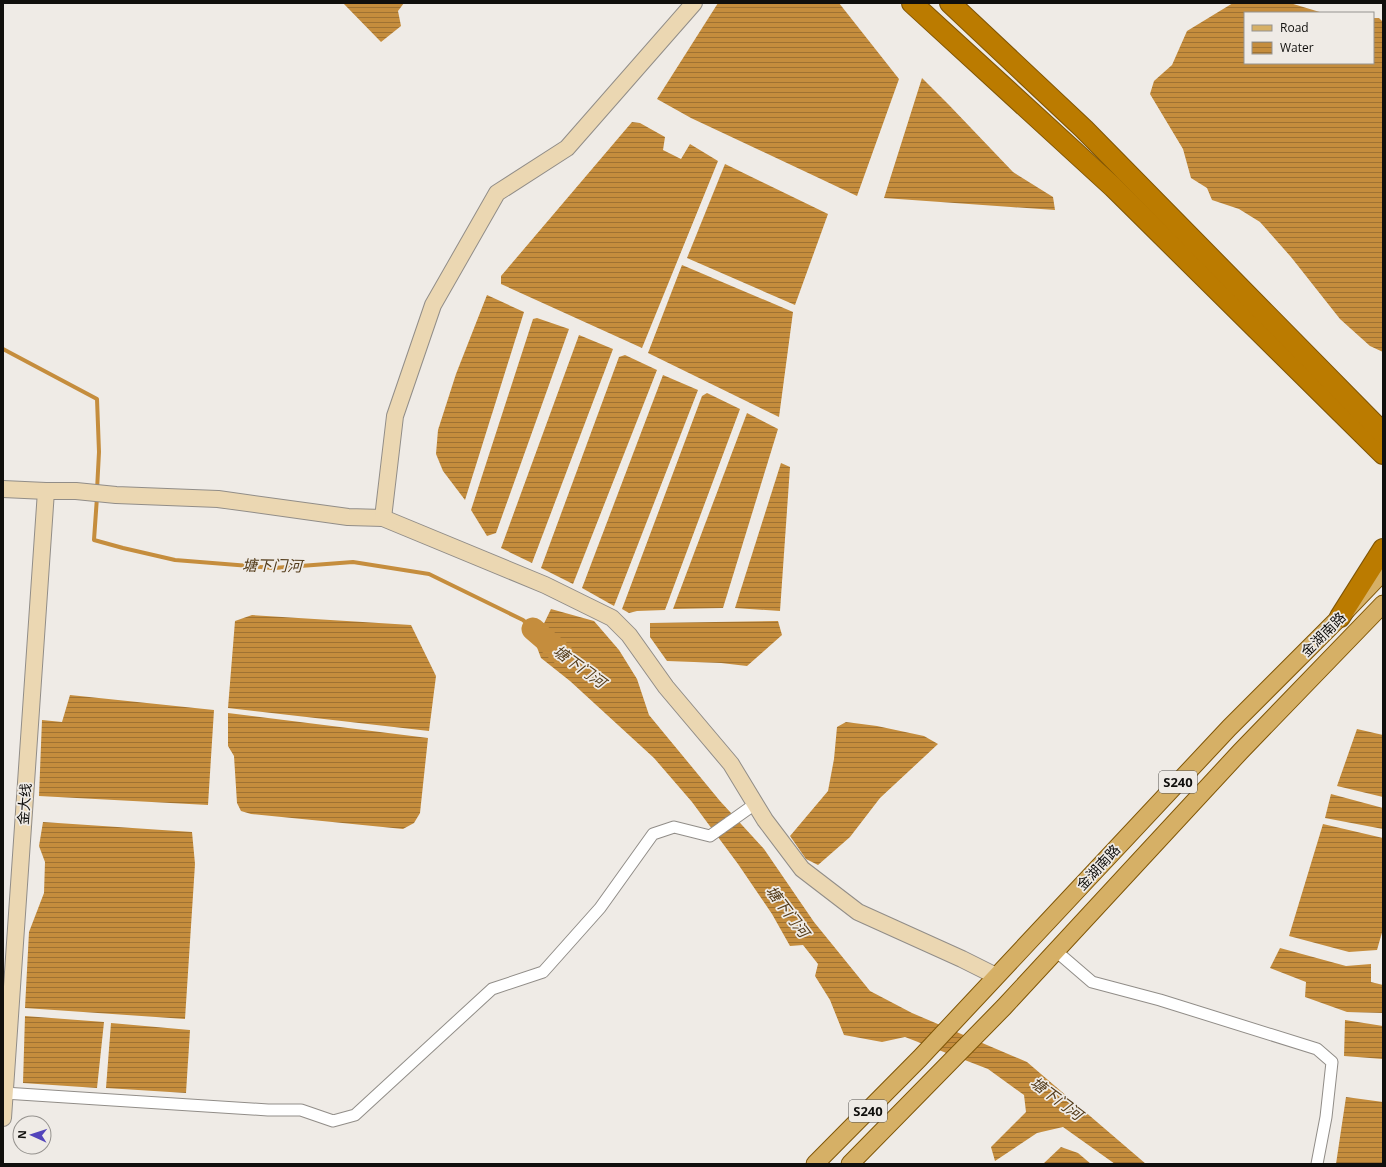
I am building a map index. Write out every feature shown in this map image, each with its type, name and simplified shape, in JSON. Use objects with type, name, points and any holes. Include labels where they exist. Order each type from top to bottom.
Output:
[{"type":"highway","points":[[912,3],[1113,187],[1383,454]]},
{"type":"highway","points":[[950,3],[1084,128],[1383,433]]},
{"type":"highway","points":[[1340,617],[1383,549]]},
{"type":"main road","name":"金湖南路","points":[[815,1164],[978,997],[1229,728],[1383,572]]},
{"type":"main road","name":"金湖南路","points":[[850,1164],[945,1066],[1000,1012],[1240,752],[1383,604]]},
{"type":"street","points":[[383,518],[395,416],[431,312],[497,193],[567,148],[694,3]]},
{"type":"street","points":[[3,489],[76,491],[116,495],[218,499],[348,517],[383,518],[545,585],[612,618],[629,635],[666,687],[731,764],[764,820],[802,870],[858,912],[996,976]]},
{"type":"street","name":"金大线","points":[[3,1118],[46,491]]},
{"type":"street","points":[[4,1093],[268,1110],[301,1110],[333,1121],[355,1115],[492,989],[543,972],[600,908],[653,834],[674,827],[710,836],[754,804]]},
{"type":"street","points":[[1056,951],[1092,982],[1160,1000],[1316,1049],[1332,1062],[1326,1117],[1317,1164]]},
{"type":"water","points":[[343,3],[404,3],[398,11],[401,26],[381,42]]},
{"type":"water","points":[[718,3],[839,3],[899,79],[857,196],[691,118],[657,99]]},
{"type":"water","points":[[1233,3],[1290,3],[1320,12],[1244,12],[1244,64],[1374,64],[1374,18],[1379,18],[1383,22],[1383,352],[1370,346],[1340,319],[1291,257],[1260,222],[1239,209],[1212,200],[1207,188],[1191,178],[1183,149],[1150,94],[1154,81],[1172,65],[1187,31]]},
{"type":"water","points":[[922,78],[1013,172],[1053,197],[1055,210],[884,198]]},
{"type":"water","points":[[632,122],[640,123],[665,137],[663,150],[681,159],[690,144],[718,161],[642,348],[501,284],[501,276]]},
{"type":"water","points":[[725,164],[828,214],[795,305],[687,258]]},
{"type":"water","points":[[682,265],[793,312],[779,417],[648,353]]},
{"type":"water","points":[[487,295],[524,312],[465,500],[443,471],[436,454],[438,430],[456,374]]},
{"type":"water","points":[[537,318],[569,329],[496,533],[487,536],[471,510],[533,319]]},
{"type":"water","points":[[579,335],[613,349],[532,563],[501,548]]},
{"type":"water","points":[[625,355],[657,370],[573,584],[541,568],[619,357]]},
{"type":"water","points":[[663,375],[698,390],[614,606],[582,588]]},
{"type":"water","points":[[707,393],[740,409],[665,610],[637,611],[629,613],[622,609],[702,396]]},
{"type":"water","points":[[747,413],[778,429],[723,608],[673,609]]},
{"type":"water","points":[[781,463],[790,467],[780,611],[735,608]]},
{"type":"water","points":[[551,609],[594,621],[619,650],[637,679],[649,715],[720,801],[764,849],[814,922],[870,991],[912,1013],[1027,1062],[1146,1164],[1115,1164],[1063,1127],[1037,1133],[995,1161],[991,1147],[1026,1112],[1024,1095],[988,1069],[905,1037],[882,1042],[844,1035],[830,1000],[815,976],[818,964],[803,945],[790,946],[772,914],[738,864],[692,802],[654,758],[570,681],[541,658],[535,642]]},
{"type":"water","points":[[252,615],[411,625],[436,676],[429,731],[228,708],[235,621]]},
{"type":"water","points":[[778,621],[782,635],[747,666],[721,663],[667,661],[650,637],[650,623]]},
{"type":"water","points":[[70,695],[214,710],[208,805],[39,796],[42,720],[62,722]]},
{"type":"water","points":[[228,713],[428,738],[420,813],[414,823],[403,829],[251,814],[241,811],[237,803],[234,756],[228,746]]},
{"type":"water","points":[[846,722],[877,726],[924,736],[938,744],[880,798],[850,837],[818,865],[806,859],[790,836],[828,791],[834,759],[837,727]]},
{"type":"water","points":[[1357,729],[1383,735],[1383,797],[1337,786]]},
{"type":"water","points":[[1331,794],[1383,808],[1383,829],[1325,818]]},
{"type":"water","points":[[43,822],[192,832],[195,864],[185,1019],[25,1008],[29,932],[44,893],[45,862],[39,846]]},
{"type":"water","points":[[1323,824],[1383,838],[1383,929],[1377,950],[1349,952],[1289,936]]},
{"type":"water","points":[[1280,948],[1346,966],[1371,964],[1371,982],[1383,985],[1383,1013],[1347,1012],[1305,997],[1306,982],[1270,968]]},
{"type":"water","points":[[25,1016],[104,1022],[97,1088],[23,1083]]},
{"type":"water","points":[[1345,1020],[1383,1026],[1383,1059],[1344,1056]]},
{"type":"water","points":[[111,1023],[190,1030],[186,1093],[106,1088]]},
{"type":"water","points":[[1346,1097],[1383,1102],[1383,1164],[1336,1164]]},
{"type":"water","points":[[1061,1147],[1078,1153],[1091,1164],[1043,1164]]},
{"type":"waterway","name":"塘下门河","points":[[3,349],[97,399],[99,452],[97,490]]},
{"type":"waterway","name":"塘下门河","points":[[97,497],[94,540],[175,560],[274,568],[353,562],[429,574],[523,620],[533,629]]},
{"type":"waterway","name":"塘下门河","points":[[533,629],[562,654]]}]
